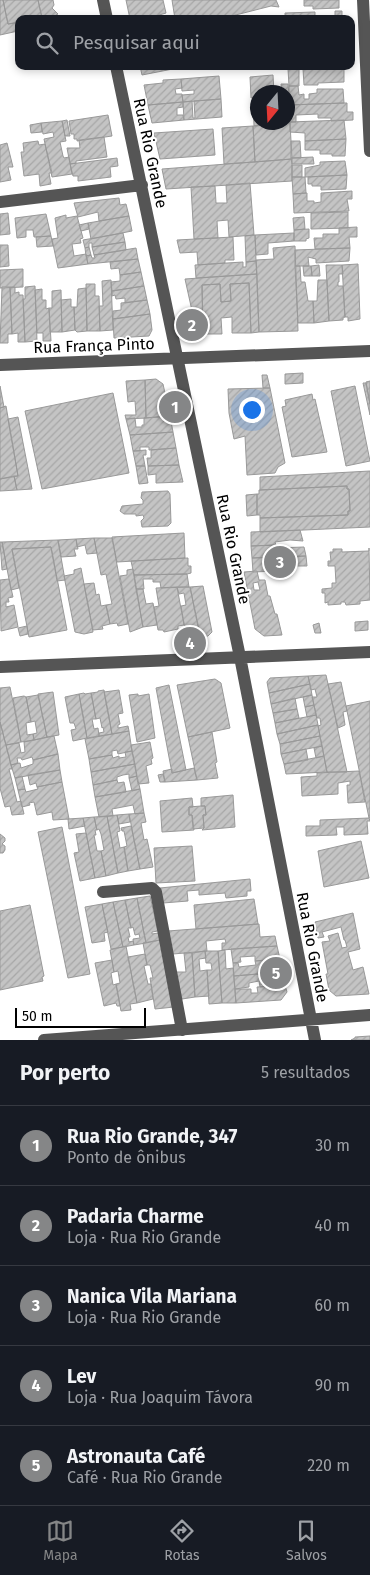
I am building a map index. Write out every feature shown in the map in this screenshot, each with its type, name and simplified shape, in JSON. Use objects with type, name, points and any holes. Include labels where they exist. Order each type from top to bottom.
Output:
[{"type":"street","points":[[103,0],[106,15]]},
{"type":"street","points":[[363,0],[368,46],[370,151]]},
{"type":"street","name":"Rua Rio Grande","points":[[117,70],[240,657],[315,1040]]},
{"type":"street","points":[[0,202],[142,185]]},
{"type":"street","name":"Rua França Pinto","points":[[0,365],[370,351]]},
{"type":"street","points":[[0,667],[370,652]]},
{"type":"street","points":[[103,892],[152,888],[156,892],[182,1030]]},
{"type":"street","points":[[44,1040],[370,1015]]},
{"type":"building","points":[[0,0],[3,0],[8,24],[15,23],[15,32],[0,35]]},
{"type":"building","points":[[3,0],[38,0],[41,15],[15,15],[15,23],[8,24]]},
{"type":"building","points":[[38,0],[53,0],[54,5],[52,8],[58,14],[41,15]]},
{"type":"building","points":[[126,0],[163,0],[166,13],[159,15],[129,15]]},
{"type":"building","points":[[172,0],[276,0],[279,7],[271,6],[236,15],[174,15]]},
{"type":"building","points":[[304,0],[339,0],[339,8],[313,9],[313,6],[304,6]]},
{"type":"building","points":[[335,11],[342,11],[342,15],[335,15]]},
{"type":"building","points":[[315,12],[315,15],[285,15],[285,13]]},
{"type":"building","points":[[141,70],[168,70],[142,75]]},
{"type":"building","points":[[288,70],[299,70],[299,86],[289,85]]},
{"type":"building","points":[[303,70],[344,70],[344,82],[304,85]]},
{"type":"building","points":[[273,75],[274,85],[250,85],[250,77]]},
{"type":"building","points":[[219,76],[221,99],[183,102],[182,95],[194,94],[194,90],[182,91],[181,79]]},
{"type":"building","points":[[181,79],[182,88],[175,89],[176,94],[182,94],[183,102],[148,105],[144,85],[163,83],[163,80]]},
{"type":"building","points":[[295,86],[298,86],[299,95],[304,94],[304,99],[309,99],[309,94],[317,93],[317,89],[343,89],[344,103],[295,105]]},
{"type":"building","points":[[221,99],[222,117],[184,120],[183,102],[192,101],[193,118],[195,118],[194,101]]},
{"type":"building","points":[[183,102],[183,107],[177,108],[177,115],[183,115],[184,120],[152,123],[148,105]]},
{"type":"building","points":[[347,103],[347,112],[353,112],[353,120],[331,121],[331,118],[318,118],[318,114],[296,115],[295,122],[295,105]]},
{"type":"building","points":[[108,115],[112,136],[77,141],[77,139],[74,139],[74,134],[71,134],[69,121]]},
{"type":"building","points":[[67,120],[70,136],[65,136],[62,121]]},
{"type":"building","points":[[344,120],[346,139],[305,141],[305,133],[290,132],[290,130],[295,130],[295,122]]},
{"type":"building","points":[[62,121],[66,141],[60,142],[64,158],[69,157],[72,174],[52,177],[44,139],[54,137],[53,132],[43,134],[41,123]]},
{"type":"building","points":[[41,123],[42,132],[31,133],[30,125]]},
{"type":"building","points":[[250,126],[250,130],[253,130],[255,162],[224,164],[222,128]]},
{"type":"building","points":[[213,129],[215,155],[160,159],[154,133]]},
{"type":"building","points":[[253,130],[290,130],[292,159],[255,162]]},
{"type":"building","points":[[104,137],[107,157],[76,161],[76,163],[70,164],[67,148],[80,148],[79,140]]},
{"type":"building","points":[[346,139],[345,156],[320,154],[320,150],[305,150],[305,141]]},
{"type":"building","points":[[38,141],[39,145],[45,144],[52,173],[49,173],[51,184],[40,186],[39,174],[24,176],[21,152],[24,152],[23,143]]},
{"type":"building","points":[[291,141],[300,141],[301,158],[291,158]]},
{"type":"building","points":[[7,143],[13,167],[8,167],[11,180],[0,182],[0,145]]},
{"type":"building","points":[[313,157],[314,164],[292,164],[291,158]]},
{"type":"building","points":[[117,158],[118,166],[110,167],[111,177],[78,181],[78,176],[73,176],[70,164]]},
{"type":"building","points":[[292,159],[292,181],[166,189],[162,169]]},
{"type":"building","points":[[345,161],[347,175],[305,177],[305,168],[320,165],[320,162]]},
{"type":"building","points":[[292,165],[302,165],[302,177],[292,177]]},
{"type":"building","points":[[347,175],[346,189],[321,190],[321,186],[308,184],[308,177]]},
{"type":"building","points":[[292,177],[305,177],[306,193],[293,194]]},
{"type":"building","points":[[250,183],[254,235],[229,237],[228,220],[217,221],[218,238],[194,239],[191,187],[215,186],[216,203],[227,203],[226,185]]},
{"type":"building","points":[[352,191],[352,199],[347,199],[349,211],[294,213],[293,194],[307,193],[307,201],[314,201],[314,203],[321,202],[321,193]]},
{"type":"building","points":[[119,198],[120,205],[126,204],[129,216],[99,221],[98,212],[78,217],[74,203]]},
{"type":"building","points":[[348,212],[348,228],[311,229],[311,213]]},
{"type":"building","points":[[8,213],[10,234],[0,235],[0,214]]},
{"type":"building","points":[[46,214],[51,236],[34,237],[33,230],[26,230],[26,237],[17,238],[15,218]]},
{"type":"building","points":[[66,215],[66,218],[77,216],[83,238],[80,239],[81,243],[72,244],[74,256],[86,254],[88,264],[58,268],[52,239],[58,238],[55,218]]},
{"type":"building","points":[[129,216],[132,231],[91,239],[88,223]]},
{"type":"building","points":[[304,217],[305,229],[294,230],[293,218]]},
{"type":"building","points":[[88,223],[89,229],[81,231],[79,225]]},
{"type":"building","points":[[357,227],[357,237],[349,237],[350,248],[315,249],[314,238],[323,238],[323,234],[339,234],[339,228]]},
{"type":"building","points":[[309,229],[309,238],[306,241],[294,241],[294,230]]},
{"type":"building","points":[[123,233],[125,242],[92,247],[92,243],[89,243],[89,247],[85,248],[83,240]]},
{"type":"building","points":[[294,233],[294,241],[268,243],[268,254],[256,255],[255,235]]},
{"type":"building","points":[[255,235],[256,261],[246,262],[245,236]]},
{"type":"building","points":[[51,236],[53,246],[37,247],[36,237]]},
{"type":"building","points":[[233,237],[234,260],[225,260],[225,263],[198,265],[197,252],[180,253],[177,240]]},
{"type":"building","points":[[125,242],[126,250],[94,255],[92,247]]},
{"type":"building","points":[[0,245],[8,245],[9,266],[0,267]]},
{"type":"building","points":[[295,246],[298,331],[259,332],[256,260],[274,259],[273,248]]},
{"type":"building","points":[[89,247],[91,255],[86,256],[85,248]]},
{"type":"building","points":[[136,248],[138,259],[88,264],[86,256],[91,255],[92,258],[95,258],[94,255]]},
{"type":"building","points":[[350,248],[349,261],[316,263],[316,259],[308,257],[309,266],[295,266],[295,250]]},
{"type":"building","points":[[138,259],[141,272],[120,275],[119,268],[111,269],[110,262]]},
{"type":"building","points":[[256,261],[257,274],[196,278],[195,265],[243,262],[243,267],[246,267],[246,262]]},
{"type":"building","points":[[358,264],[360,319],[348,321],[348,317],[345,317],[342,265]]},
{"type":"building","points":[[319,265],[320,276],[312,276],[311,266]]},
{"type":"building","points":[[326,265],[342,265],[343,274],[339,274],[338,286],[343,286],[345,317],[343,320],[329,321]]},
{"type":"building","points":[[295,266],[300,266],[301,282],[305,282],[308,301],[313,301],[314,323],[298,323]]},
{"type":"building","points":[[303,266],[311,266],[312,276],[304,276]]},
{"type":"building","points":[[23,269],[23,287],[0,288],[0,270]]},
{"type":"building","points":[[141,272],[144,286],[112,291],[111,282],[120,281],[120,275]]},
{"type":"building","points":[[257,274],[259,332],[251,333],[249,283],[230,284],[231,301],[221,302],[220,284],[202,285],[203,334],[196,329],[185,279]]},
{"type":"building","points":[[111,280],[113,330],[100,331],[99,306],[103,306],[102,281]]},
{"type":"building","points":[[318,280],[327,280],[329,321],[314,323],[313,301],[317,301]]},
{"type":"building","points":[[249,283],[251,333],[232,333],[232,317],[221,318],[222,334],[203,334],[202,285],[220,284],[221,302],[231,301],[230,284]]},
{"type":"building","points":[[86,284],[95,284],[95,296],[99,296],[100,331],[87,331]]},
{"type":"building","points":[[35,286],[37,341],[25,342],[23,299],[25,299],[25,287]]},
{"type":"building","points":[[144,286],[147,300],[125,303],[125,298],[116,299],[115,295],[112,296],[112,291]]},
{"type":"building","points":[[2,287],[10,287],[12,334],[8,334],[8,343],[0,343]]},
{"type":"building","points":[[10,287],[15,287],[15,293],[19,292],[19,295],[23,295],[25,342],[18,342],[18,333],[12,334]]},
{"type":"building","points":[[86,288],[87,331],[77,332],[75,330],[74,307],[77,307],[78,289]]},
{"type":"building","points":[[42,289],[42,300],[46,300],[46,309],[49,308],[51,341],[43,341],[43,333],[37,333],[35,290]]},
{"type":"building","points":[[61,290],[62,332],[50,332],[49,308],[52,308],[52,291]]},
{"type":"building","points":[[71,299],[71,307],[74,307],[75,330],[62,332],[61,300]]},
{"type":"building","points":[[147,300],[150,314],[113,319],[113,311],[121,310],[121,303]]},
{"type":"building","points":[[150,314],[152,330],[149,336],[114,338],[113,319]]},
{"type":"building","points":[[303,373],[303,383],[285,384],[285,374]]},
{"type":"building","points":[[262,375],[267,375],[270,388],[263,388]]},
{"type":"building","points":[[156,379],[163,384],[170,416],[146,418],[145,380]]},
{"type":"building","points":[[145,380],[146,418],[126,419],[125,415],[136,415],[135,401],[128,402],[126,381]]},
{"type":"building","points":[[370,381],[370,404],[366,382]]},
{"type":"building","points":[[363,383],[366,383],[370,415]]},
{"type":"building","points":[[0,386],[4,407],[0,408]]},
{"type":"building","points":[[355,386],[370,461],[346,466],[331,391]]},
{"type":"building","points":[[270,388],[285,463],[278,467],[275,473],[247,475],[245,436],[234,439],[229,413],[228,389]]},
{"type":"building","points":[[113,393],[129,473],[42,489],[25,411]]},
{"type":"building","points":[[312,394],[313,400],[315,399],[327,452],[292,457],[282,407],[286,406],[285,400]]},
{"type":"building","points":[[6,406],[18,476],[0,479],[0,408]]},
{"type":"building","points":[[170,416],[173,432],[130,435],[126,419],[135,418],[136,427],[142,427],[144,425],[144,418]]},
{"type":"building","points":[[18,417],[32,489],[17,490],[14,476],[18,476],[8,419]]},
{"type":"building","points":[[173,432],[176,448],[149,450],[149,447],[140,447],[140,451],[133,451],[130,435]]},
{"type":"building","points":[[176,448],[179,465],[148,466],[147,458],[151,458],[151,450]]},
{"type":"building","points":[[146,450],[146,455],[143,455],[145,466],[136,466],[133,451]]},
{"type":"building","points":[[179,465],[183,482],[156,483],[156,474],[148,475],[148,466]]},
{"type":"building","points":[[136,466],[145,466],[148,483],[139,484]]},
{"type":"building","points":[[370,471],[370,527],[260,532],[260,518],[348,515],[348,511],[350,511],[349,489],[347,489],[347,486],[260,490],[260,477]]},
{"type":"building","points":[[14,476],[17,490],[0,491],[0,479]]},
{"type":"building","points":[[347,486],[347,489],[349,489],[350,511],[348,511],[348,515],[260,518],[260,515],[257,515],[257,494],[259,494],[259,490]]},
{"type":"building","points":[[168,491],[170,494],[171,523],[168,526],[142,527],[143,515],[124,514],[120,511],[122,506],[143,504],[142,492]]},
{"type":"building","points":[[257,494],[257,515],[247,516],[246,495]]},
{"type":"building","points":[[300,530],[303,541],[290,540],[275,542],[276,545],[251,546],[251,532]]},
{"type":"building","points":[[184,533],[185,558],[117,562],[112,537]]},
{"type":"building","points":[[94,538],[97,553],[87,554],[85,545],[77,547],[76,539]]},
{"type":"building","points":[[94,538],[112,538],[128,624],[118,626],[117,623],[110,624],[106,605],[112,604],[106,574],[101,575]]},
{"type":"building","points":[[76,539],[78,549],[74,549],[76,556],[61,557],[58,540]]},
{"type":"building","points":[[58,540],[65,580],[57,581],[51,547],[12,549],[19,588],[11,590],[2,542]]},
{"type":"building","points":[[0,542],[2,542],[7,569],[2,570]]},
{"type":"building","points":[[276,545],[276,548],[304,547],[306,556],[252,558],[251,546]]},
{"type":"building","points":[[51,547],[67,630],[29,637],[12,549]]},
{"type":"building","points":[[369,548],[370,600],[360,601],[360,604],[346,605],[345,602],[328,605],[328,602],[325,603],[325,593],[322,593],[322,589],[332,588],[332,583],[336,583],[335,566],[328,566],[328,561],[331,561],[330,552],[333,552],[333,549],[342,549],[342,552],[369,551]]},
{"type":"building","points":[[306,556],[307,566],[277,567],[277,571],[253,572],[252,558]]},
{"type":"building","points":[[188,558],[188,566],[191,566],[191,573],[187,574],[134,575],[131,561]]},
{"type":"building","points":[[81,568],[93,632],[84,634],[75,632],[64,576],[74,574],[74,570]]},
{"type":"building","points":[[133,569],[143,627],[130,632],[120,576],[127,575],[127,570]]},
{"type":"building","points":[[257,571],[259,580],[265,580],[268,596],[270,596],[275,614],[277,614],[282,635],[264,636],[255,629],[244,572]],"holes":[[[258,582],[260,590],[254,590],[253,583]]]},
{"type":"building","points":[[187,574],[189,587],[161,588],[160,582],[153,582],[153,579],[143,579],[144,589],[136,589],[134,575]]},
{"type":"building","points":[[9,579],[13,597],[8,598],[9,602],[6,602],[6,607],[14,605],[18,627],[1,631],[0,580]]},
{"type":"building","points":[[94,583],[96,595],[99,594],[101,606],[106,605],[110,624],[102,626],[103,629],[93,630],[84,584]]},
{"type":"building","points":[[203,586],[212,632],[208,636],[200,637],[190,587]]},
{"type":"building","points":[[177,587],[190,587],[199,629],[191,631],[191,628],[185,629],[181,606],[186,605],[184,593],[179,594]]},
{"type":"building","points":[[177,587],[184,625],[178,626],[178,629],[164,632],[163,630],[158,630],[154,607],[159,606],[156,588]]},
{"type":"building","points":[[136,589],[143,589],[146,604],[153,603],[157,625],[143,627]]},
{"type":"building","points":[[368,621],[368,630],[355,631],[355,622]]},
{"type":"building","points":[[319,623],[321,633],[315,633],[313,625]]},
{"type":"building","points":[[27,626],[28,634],[20,636],[18,628]]},
{"type":"building","points":[[326,675],[347,772],[327,772],[318,726],[321,725],[320,718],[317,718],[312,697],[317,697],[315,689],[311,690],[308,676]]},
{"type":"building","points":[[308,676],[310,684],[269,693],[267,682],[270,678]]},
{"type":"building","points":[[215,679],[221,683],[230,728],[188,737],[177,685]]},
{"type":"building","points":[[341,682],[347,711],[343,712],[345,725],[338,728],[328,684]]},
{"type":"building","points":[[310,684],[312,695],[271,704],[269,693]]},
{"type":"building","points":[[169,685],[186,770],[172,773],[156,688]]},
{"type":"building","points":[[10,687],[21,742],[6,745],[0,722],[0,688]]},
{"type":"building","points":[[104,690],[112,734],[99,736],[99,733],[104,732],[100,718],[96,719],[91,693]]},
{"type":"building","points":[[119,690],[123,713],[118,714],[120,724],[118,728],[128,726],[129,731],[112,734],[104,692]]},
{"type":"building","points":[[53,692],[59,735],[47,737],[38,694]]},
{"type":"building","points":[[91,693],[96,719],[92,719],[94,729],[98,728],[99,736],[87,738],[79,694]]},
{"type":"building","points":[[79,694],[87,738],[73,741],[71,730],[76,729],[74,723],[70,723],[65,697]]},
{"type":"building","points":[[138,694],[138,696],[149,694],[155,738],[137,742],[129,695]]},
{"type":"building","points":[[38,695],[47,737],[34,740],[33,734],[37,733],[35,721],[31,722],[26,697]]},
{"type":"building","points":[[312,695],[314,705],[305,707],[303,697]]},
{"type":"building","points":[[26,697],[31,722],[26,723],[27,735],[33,734],[34,740],[21,742],[13,698]]},
{"type":"building","points":[[295,698],[297,709],[273,713],[271,704]]},
{"type":"building","points":[[370,701],[370,818],[369,818],[346,706]]},
{"type":"building","points":[[314,705],[316,715],[307,717],[305,707]]},
{"type":"building","points":[[297,709],[299,718],[275,723],[273,713]]},
{"type":"building","points":[[316,715],[318,725],[277,734],[275,723]]},
{"type":"building","points":[[0,722],[12,769],[9,769],[17,802],[21,801],[24,814],[12,815],[10,806],[5,807],[0,788]]},
{"type":"building","points":[[318,725],[320,736],[280,744],[277,734]]},
{"type":"building","points":[[129,731],[132,751],[118,754],[117,750],[112,751],[112,755],[89,759],[85,739]]},
{"type":"building","points":[[212,732],[218,778],[197,780],[188,737]]},
{"type":"building","points":[[54,736],[58,754],[33,760],[32,757],[22,760],[17,758],[18,763],[11,765],[6,745],[19,743],[21,753],[25,752],[24,742]]},
{"type":"building","points":[[320,736],[322,746],[281,754],[280,744]]},
{"type":"building","points":[[150,742],[153,758],[151,759],[152,764],[146,766],[149,783],[138,784],[131,745]]},
{"type":"building","points":[[322,746],[324,756],[316,758],[314,748]]},
{"type":"building","points":[[306,749],[308,760],[284,764],[281,754]]},
{"type":"building","points":[[132,751],[135,764],[91,772],[89,759],[112,755],[113,758],[119,756],[119,758],[126,757],[125,752]]},
{"type":"building","points":[[58,754],[60,770],[15,778],[11,765],[20,763],[21,768],[33,764],[33,760]]},
{"type":"building","points":[[324,756],[327,772],[286,774],[284,764]]},
{"type":"building","points":[[135,764],[137,776],[129,778],[129,774],[123,775],[117,777],[117,780],[93,785],[91,772]]},
{"type":"building","points":[[194,768],[197,780],[165,782],[163,771],[172,769],[172,773]]},
{"type":"building","points":[[60,770],[62,782],[37,787],[36,783],[30,785],[28,775]]},
{"type":"building","points":[[359,771],[365,802],[348,803],[347,785],[350,785],[350,781],[338,783],[338,794],[302,796],[301,777],[317,776],[317,773]]},
{"type":"building","points":[[163,774],[165,782],[160,782],[158,775]]},
{"type":"building","points":[[22,776],[25,789],[18,790],[15,778]]},
{"type":"building","points":[[137,776],[140,789],[132,791],[129,778]]},
{"type":"building","points":[[117,780],[118,783],[124,782],[126,792],[95,797],[93,785]]},
{"type":"building","points":[[62,782],[69,819],[53,820],[52,812],[37,815],[34,802],[22,807],[18,790],[25,789],[26,792],[38,789],[37,787]]},
{"type":"building","points":[[140,789],[144,813],[135,814],[133,805],[112,809],[113,816],[99,817],[95,797]]},
{"type":"building","points":[[233,795],[235,827],[202,830],[204,828],[203,815],[206,815],[205,806],[201,806],[201,798]]},
{"type":"building","points":[[192,798],[193,807],[189,807],[189,815],[192,815],[194,830],[162,832],[160,801]]},
{"type":"building","points":[[205,806],[206,815],[203,815],[204,828],[193,829],[192,815],[189,815],[189,807]]},
{"type":"building","points":[[144,813],[146,822],[141,823],[144,840],[147,839],[153,867],[140,869],[129,814]]},
{"type":"building","points":[[129,814],[130,822],[119,824],[117,815]]},
{"type":"building","points":[[117,815],[120,831],[117,832],[120,848],[124,847],[128,871],[118,873],[107,816]]},
{"type":"building","points":[[107,816],[118,873],[106,876],[101,851],[104,850],[101,834],[99,829],[97,830],[94,817]]},
{"type":"building","points":[[94,817],[97,830],[95,830],[96,835],[94,835],[97,851],[101,851],[106,876],[95,878],[83,818]]},
{"type":"building","points":[[83,818],[85,826],[69,829],[68,819]]},
{"type":"building","points":[[369,818],[370,821],[367,821],[368,834],[344,835],[344,827],[336,827],[337,835],[306,836],[306,826],[320,826],[320,820]]},
{"type":"building","points":[[131,826],[140,869],[128,871],[124,847],[127,846],[124,831],[121,828]]},
{"type":"building","points":[[62,827],[90,974],[68,978],[38,832]]},
{"type":"building","points":[[86,833],[95,878],[80,881],[74,853],[79,852],[76,834]]},
{"type":"building","points":[[0,834],[5,838],[2,844],[5,846],[3,853],[0,853]]},
{"type":"building","points":[[361,841],[369,878],[324,887],[318,851]]},
{"type":"building","points":[[192,846],[195,881],[156,883],[154,848]]},
{"type":"building","points":[[250,879],[251,891],[247,891],[247,896],[226,898],[225,893],[199,895],[199,890],[187,891],[188,901],[163,903],[160,888]]},
{"type":"building","points":[[150,896],[158,931],[152,932],[152,934],[158,933],[160,940],[146,943],[137,898]]},
{"type":"building","points":[[137,898],[146,943],[134,945],[133,939],[140,938],[139,934],[135,935],[133,927],[131,928],[125,900]]},
{"type":"building","points":[[254,899],[258,924],[196,929],[194,905]]},
{"type":"building","points":[[125,900],[131,928],[128,928],[129,942],[133,941],[134,945],[123,947],[113,902]]},
{"type":"building","points":[[113,902],[123,947],[111,949],[102,904]]},
{"type":"building","points":[[102,904],[108,932],[104,933],[105,941],[92,943],[85,907]]},
{"type":"building","points":[[30,905],[44,976],[42,977],[43,981],[0,990],[0,911]]},
{"type":"building","points":[[353,913],[360,949],[348,952],[353,970],[363,967],[369,994],[336,996],[329,990],[322,942],[330,941],[328,936],[338,933],[342,948],[347,947],[341,927],[322,932],[324,937],[318,938],[315,922]]},
{"type":"building","points":[[259,924],[260,937],[275,936],[277,946],[222,950],[222,943],[226,943],[225,939],[206,941],[207,951],[173,954],[168,931]]},
{"type":"building","points":[[160,940],[174,1007],[155,1009],[150,978],[153,978],[150,965],[147,965],[143,943]]},
{"type":"building","points":[[126,946],[137,1003],[130,1004],[131,1010],[121,1011],[116,984],[120,983],[118,971],[114,972],[110,950]]},
{"type":"building","points":[[277,946],[280,959],[255,961],[255,956],[240,957],[241,962],[233,963],[231,949]]},
{"type":"building","points":[[225,950],[226,969],[233,968],[236,1003],[222,1003],[218,951]]},
{"type":"building","points":[[205,951],[218,951],[222,1003],[209,1004],[207,970],[212,970],[211,963],[206,963]]},
{"type":"building","points":[[205,951],[206,958],[199,959],[200,971],[207,970],[209,996],[195,997],[192,953]]},
{"type":"building","points":[[184,953],[192,953],[195,997],[182,999],[176,972],[186,972]]},
{"type":"building","points":[[145,954],[147,965],[144,966],[148,984],[151,984],[153,999],[137,1003],[128,957]]},
{"type":"building","points":[[280,959],[282,972],[234,976],[233,963],[238,963],[239,967],[256,965],[255,961]]},
{"type":"building","points":[[112,960],[114,972],[111,973],[113,985],[116,984],[120,1006],[117,1006],[116,1003],[104,1006],[95,963]]},
{"type":"building","points":[[282,972],[285,985],[260,987],[259,981],[249,983],[249,987],[235,989],[234,976]]},
{"type":"building","points":[[285,985],[287,992],[281,1000],[236,1003],[235,989],[251,989],[251,993],[258,993],[257,987]]},
{"type":"building","points":[[370,1036],[370,1040],[351,1040],[355,1037]]},
{"type":"place","name":"Padaria Charme","points":[[192,325]]},
{"type":"place","name":"Rua Rio Grande, 347","points":[[175,407]]},
{"type":"place","name":"Nanica Vila Mariana","points":[[280,562]]},
{"type":"place","name":"Lev","points":[[190,643]]},
{"type":"place","name":"Astronauta Café","points":[[276,973]]}]
